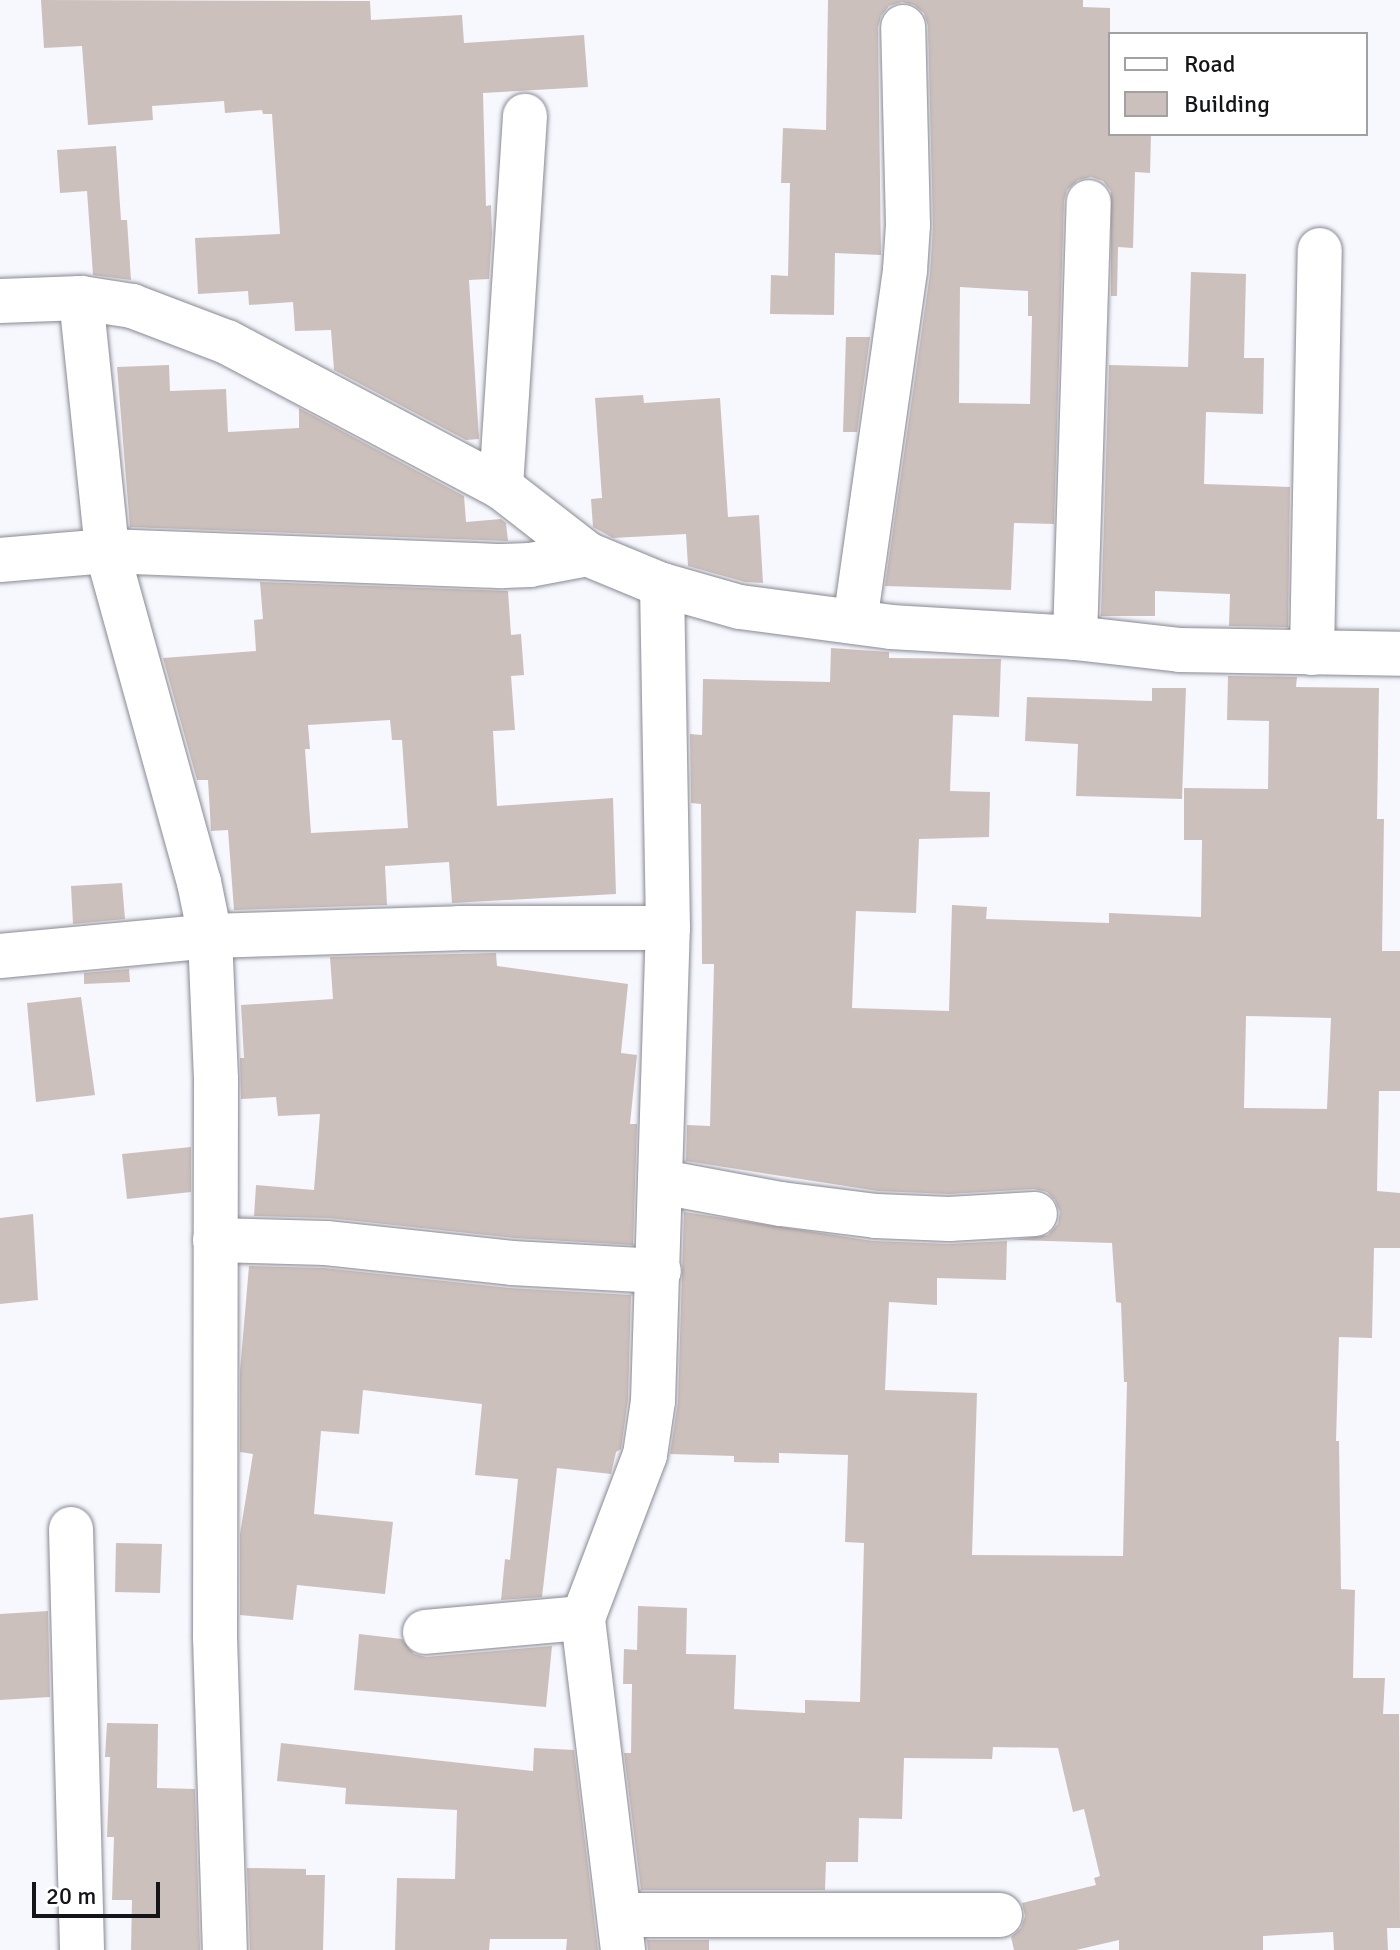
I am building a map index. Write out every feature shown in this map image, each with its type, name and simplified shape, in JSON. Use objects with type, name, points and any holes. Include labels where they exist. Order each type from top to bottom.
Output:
[{"type":"street","points":[[855,622],[905,270],[908,225],[903,27]]},
{"type":"street","points":[[501,487],[525,116]]},
{"type":"street","points":[[1075,638],[1089,202]]},
{"type":"street","points":[[1312,653],[1320,250]]},
{"type":"street","points":[[81,298],[107,551],[199,882],[210,936],[216,1079],[215,1637],[225,1950]]},
{"type":"street","points":[[0,301],[81,298],[132,306],[227,342],[501,487],[587,554],[662,585],[740,607],[855,622],[1075,638],[1180,650],[1400,654]]},
{"type":"street","points":[[0,560],[107,551],[503,566],[587,554]]},
{"type":"street","points":[[662,585],[668,928],[653,1401],[645,1455],[583,1618],[621,1932],[1000,1915]]},
{"type":"street","points":[[0,956],[210,936],[459,928],[668,928]]},
{"type":"street","points":[[662,1182],[781,1204],[876,1216],[949,1219],[1035,1214]]},
{"type":"street","points":[[215,1240],[326,1243],[512,1263],[659,1271]]},
{"type":"street","points":[[71,1529],[82,1950]]},
{"type":"street","points":[[425,1632],[583,1618]]},
{"type":"building","points":[[41,0],[370,1],[371,20],[462,15],[464,43],[584,35],[588,87],[483,93],[486,206],[491,205],[492,234],[489,279],[469,280],[479,439],[466,440],[334,370],[331,330],[295,331],[293,302],[249,305],[248,291],[198,294],[195,238],[280,234],[272,114],[263,114],[262,110],[225,113],[224,101],[152,106],[153,120],[88,125],[82,46],[44,48]]},
{"type":"building","points":[[828,0],[1083,0],[1083,7],[1110,8],[1108,136],[1151,136],[1150,173],[1135,172],[1133,248],[1118,247],[1117,296],[1111,296],[1111,191],[1103,181],[1091,177],[1078,180],[1067,190],[1064,201],[1054,524],[1014,523],[1011,590],[885,586],[930,274],[933,227],[928,26],[924,13],[914,5],[902,2],[889,6],[881,16],[878,27],[881,255],[835,253],[834,315],[770,314],[771,275],[788,276],[790,183],[781,183],[783,128],[826,130]],"holes":[[[960,287],[1028,291],[1028,316],[1032,316],[1030,404],[959,403]]]},
{"type":"building","points":[[116,146],[121,220],[127,220],[131,280],[93,275],[87,191],[60,193],[57,150]]},
{"type":"building","points":[[1191,272],[1246,274],[1244,358],[1264,358],[1263,414],[1206,412],[1204,484],[1290,487],[1288,627],[1229,626],[1230,594],[1155,591],[1155,616],[1101,616],[1109,365],[1188,367]]},
{"type":"building","points":[[846,337],[870,337],[857,432],[843,432]]},
{"type":"building","points":[[169,365],[170,391],[226,389],[228,432],[299,428],[299,408],[464,496],[466,522],[501,519],[506,523],[508,541],[130,527],[117,367]]},
{"type":"building","points":[[643,395],[644,403],[720,398],[728,517],[759,515],[763,583],[745,582],[688,566],[686,534],[613,538],[593,527],[591,499],[602,498],[595,398]]},
{"type":"building","points":[[260,582],[508,591],[511,635],[521,634],[524,675],[511,676],[515,730],[493,731],[497,806],[613,798],[616,894],[452,903],[449,862],[385,866],[387,905],[234,910],[228,830],[211,831],[208,780],[197,780],[163,658],[256,651],[254,620],[263,619]],"holes":[[[390,720],[392,740],[402,740],[408,828],[311,833],[305,749],[310,749],[308,725]]]},
{"type":"building","points":[[831,648],[889,652],[889,658],[1001,659],[999,717],[953,715],[950,791],[990,792],[989,837],[919,839],[916,913],[856,911],[852,1008],[949,1011],[952,905],[987,907],[986,919],[1109,923],[1109,913],[1201,917],[1202,840],[1184,840],[1184,788],[1268,789],[1269,721],[1227,720],[1228,676],[1297,677],[1296,687],[1379,688],[1377,819],[1384,819],[1382,951],[1400,951],[1400,1091],[1379,1091],[1377,1191],[1400,1193],[1400,1248],[1374,1248],[1372,1338],[1339,1337],[1336,1441],[1339,1441],[1341,1589],[1355,1590],[1353,1678],[1385,1678],[1383,1714],[1399,1714],[1400,1928],[1387,1928],[1388,1950],[1334,1950],[1333,1932],[1263,1936],[1263,1950],[1119,1950],[1119,1940],[1076,1950],[1014,1950],[1011,1937],[1021,1928],[1025,1916],[1022,1903],[1096,1885],[1094,1878],[1100,1876],[1084,1809],[1073,1812],[1058,1748],[993,1747],[992,1759],[904,1758],[902,1819],[859,1818],[858,1862],[826,1862],[825,1890],[641,1890],[624,1753],[631,1753],[632,1684],[623,1684],[624,1649],[637,1650],[638,1606],[687,1608],[686,1654],[736,1655],[734,1709],[805,1713],[805,1700],[860,1702],[864,1543],[845,1542],[848,1455],[779,1453],[779,1463],[734,1462],[734,1456],[670,1454],[678,1402],[684,1212],[873,1241],[948,1244],[1007,1241],[1006,1280],[937,1278],[937,1305],[889,1302],[885,1390],[977,1393],[972,1555],[1123,1556],[1127,1382],[1124,1382],[1121,1303],[1116,1302],[1112,1243],[1013,1240],[1048,1235],[1058,1224],[1060,1212],[1055,1200],[1047,1192],[1034,1189],[949,1194],[878,1191],[686,1161],[687,1125],[710,1126],[714,964],[702,964],[701,804],[691,803],[690,734],[702,735],[703,679],[830,682]],"holes":[[[1246,1016],[1331,1018],[1327,1109],[1244,1108]]]},
{"type":"building","points":[[1152,688],[1186,688],[1182,799],[1076,796],[1078,744],[1025,741],[1027,697],[1152,701]]},
{"type":"building","points":[[122,883],[125,919],[73,924],[71,886]]},
{"type":"building","points":[[496,953],[497,966],[628,984],[621,1053],[637,1055],[630,1124],[637,1124],[633,1245],[514,1238],[329,1218],[254,1216],[256,1185],[314,1190],[320,1114],[278,1116],[276,1097],[241,1099],[240,1058],[244,1058],[241,1005],[333,999],[330,957]]},
{"type":"building","points":[[129,969],[130,982],[84,984],[84,973]]},
{"type":"building","points":[[81,997],[95,1095],[36,1102],[27,1003]]},
{"type":"building","points":[[191,1147],[191,1192],[127,1199],[122,1154]]},
{"type":"building","points":[[33,1214],[38,1300],[0,1304],[0,1218]]},
{"type":"building","points":[[249,1266],[324,1268],[509,1288],[631,1295],[628,1399],[621,1449],[616,1452],[611,1474],[557,1468],[542,1597],[501,1600],[505,1559],[510,1560],[518,1479],[475,1475],[482,1404],[363,1390],[359,1434],[321,1431],[314,1514],[393,1522],[385,1594],[297,1585],[293,1620],[240,1615],[240,1534],[253,1454],[240,1452],[240,1371]]},
{"type":"building","points":[[116,1543],[162,1544],[160,1593],[115,1592]]},
{"type":"building","points":[[48,1611],[50,1697],[0,1700],[0,1614]]},
{"type":"building","points":[[359,1634],[402,1639],[414,1654],[426,1657],[552,1646],[546,1707],[354,1690]]},
{"type":"building","points":[[107,1723],[158,1724],[157,1788],[195,1789],[200,1950],[131,1950],[132,1900],[112,1900],[114,1837],[107,1837],[110,1757],[105,1757]]},
{"type":"building","points":[[281,1743],[533,1771],[534,1748],[574,1750],[598,1950],[566,1950],[567,1939],[490,1939],[489,1950],[395,1950],[397,1878],[455,1879],[457,1810],[345,1804],[346,1788],[277,1781]]},
{"type":"building","points":[[247,1868],[306,1869],[306,1875],[325,1875],[323,1950],[250,1950]]},
{"type":"building","points":[[647,1940],[709,1940],[709,1950],[648,1950]]}]
